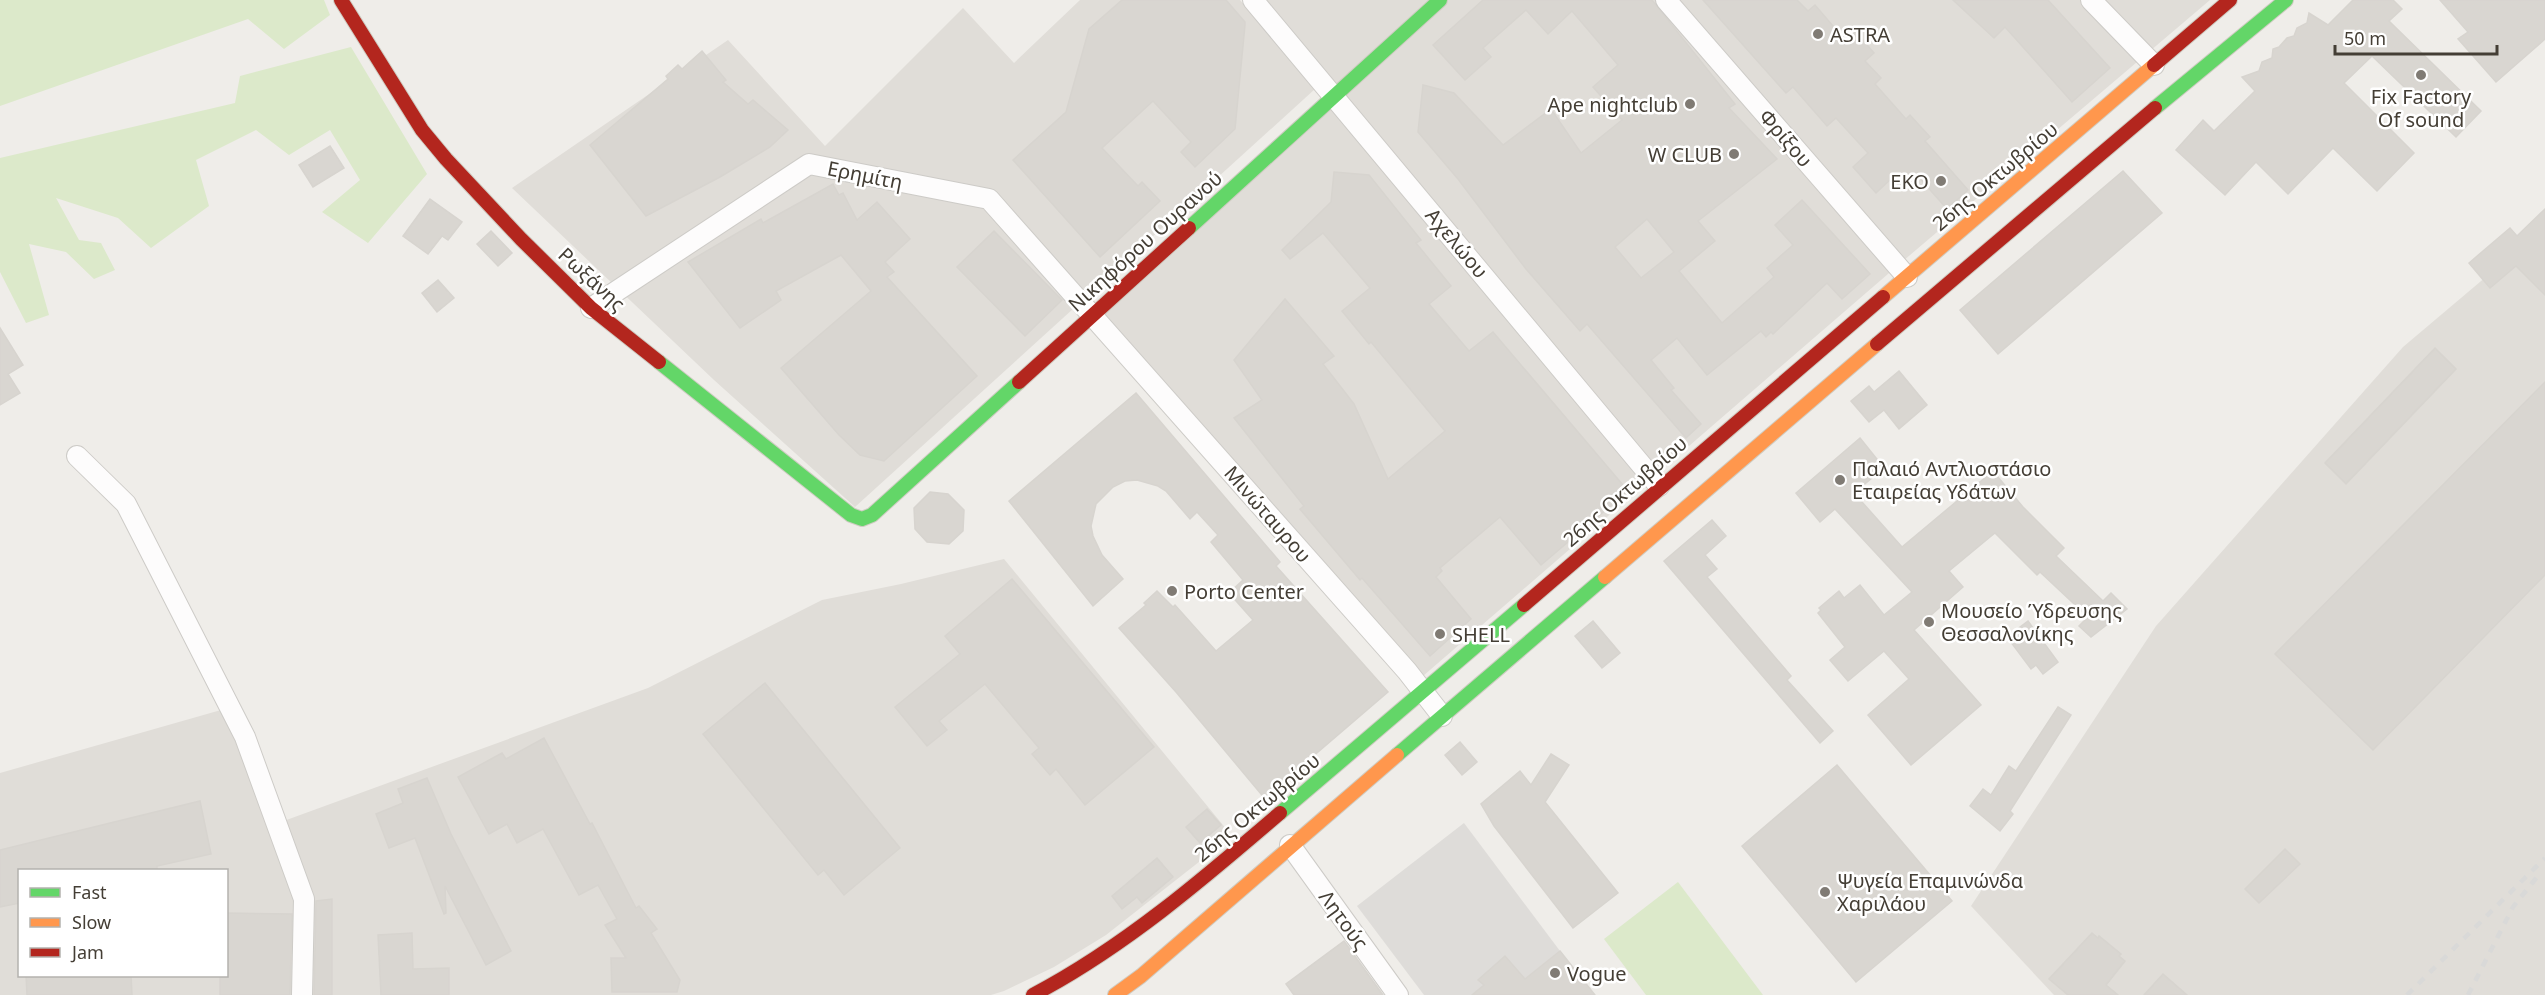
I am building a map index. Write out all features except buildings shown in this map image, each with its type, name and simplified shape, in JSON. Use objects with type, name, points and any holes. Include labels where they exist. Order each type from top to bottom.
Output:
[{"type":"main road","name":"Ρωξάνης","points":[[341,0],[417,122],[434,145],[521,239],[591,308],[851,515],[862,519],[876,511]]},
{"type":"main road","name":"Νικηφόρου Ουρανού","points":[[876,511],[1440,0]]},
{"type":"main road","name":"26ης Οκτωβρίου","points":[[1034,995],[1064,980],[1121,942],[1208,875],[1659,486],[2230,0]]},
{"type":"main road","points":[[1115,995],[1934,294],[2286,0]]},
{"type":"street","name":"Αχελώου","points":[[1253,0],[1659,486]]},
{"type":"street","name":"Φρίξου","points":[[1666,0],[1906,277]]},
{"type":"street","points":[[2091,0],[2154,65]]},
{"type":"street","name":"Ερημίτη","points":[[591,308],[809,165],[989,199],[1092,315]]},
{"type":"street","name":"Μινώταυρου","points":[[1092,315],[1443,716]]},
{"type":"street","points":[[77,456],[126,504],[245,736],[304,899],[302,995]]},
{"type":"street","name":"Λητούς","points":[[1290,844],[1398,995]]},
{"type":"shaded area","points":[[1080,0],[1240,0],[1315,89],[855,507],[714,380],[512,188],[728,40],[825,146],[963,8],[1014,63]]},
{"type":"shaded area","points":[[1253,0],[2210,0],[1903,261],[1423,676],[1092,315],[1334,96]]},
{"type":"shaded area","points":[[2545,227],[2545,995],[2054,995],[1971,906],[2156,626],[2403,347]]},
{"type":"shaded area","points":[[1004,559],[1232,836],[1106,935],[1054,967],[991,995],[0,995],[0,773],[228,708],[270,826],[648,688],[822,600]]},
{"type":"shaded area","points":[[1464,823],[1560,951],[1505,995],[1424,995],[1357,906]]},
{"type":"green space","points":[[0,0],[324,0],[330,15],[284,49],[248,19],[0,106]]},
{"type":"green space","points":[[351,47],[427,174],[368,243],[322,212],[360,180],[330,130],[289,155],[256,130],[196,160],[209,206],[151,248],[118,218],[56,198],[79,240],[101,243],[115,270],[94,279],[66,252],[29,244],[49,315],[26,323],[0,272],[0,158],[235,103],[240,76]]},
{"type":"green space","points":[[1678,882],[1763,995],[1646,995],[1604,939]]},
{"type":"railway","points":[[2407,995],[2545,858]]},
{"type":"railway","points":[[2468,995],[2513,907],[2541,872]]},
{"type":"traffic: fast","points":[[1189,228],[1440,0]]},
{"type":"traffic: fast","points":[[2155,108],[2286,0]]},
{"type":"traffic: fast","points":[[659,362],[851,515],[862,519],[872,515],[1019,382]]},
{"type":"traffic: fast","points":[[1397,755],[1605,577]]},
{"type":"traffic: fast","points":[[1280,813],[1524,605]]},
{"type":"traffic: slow","points":[[1883,297],[2154,65]]},
{"type":"traffic: slow","points":[[1605,577],[1877,344]]},
{"type":"traffic: slow","points":[[1115,995],[1141,976],[1397,755]]},
{"type":"traffic: jam","points":[[341,0],[422,130],[446,159],[521,239],[591,308],[659,362]]},
{"type":"traffic: jam","points":[[2154,65],[2230,0]]},
{"type":"traffic: jam","points":[[1877,344],[2155,108]]},
{"type":"traffic: jam","points":[[1019,382],[1189,228]]},
{"type":"traffic: jam","points":[[1524,605],[1883,297]]},
{"type":"traffic: jam","points":[[1033,995],[1067,976],[1131,934],[1192,887],[1280,813]]},
{"type":"place","name":"ASTRA","points":[[1818,34]]},
{"type":"place","name":"Fix Factory Of sound","points":[[2421,75]]},
{"type":"place","name":"Ape nightclub","points":[[1690,104]]},
{"type":"place","name":"W CLUB","points":[[1734,154]]},
{"type":"place","name":"EKO","points":[[1941,181]]},
{"type":"place","name":"Παλαιό Αντλιοστάσιο Εταιρείας Υδάτων","points":[[1840,480]]},
{"type":"place","name":"Porto Center","points":[[1172,591]]},
{"type":"place","name":"Μουσείο Ύδρευσης Θεσσαλονίκης","points":[[1929,622]]},
{"type":"place","name":"SHELL","points":[[1440,634]]},
{"type":"place","name":"Ψυγεία Επαμινώνδα Χαριλάου","points":[[1825,892]]},
{"type":"place","name":"Vogue","points":[[1555,973]]}]
